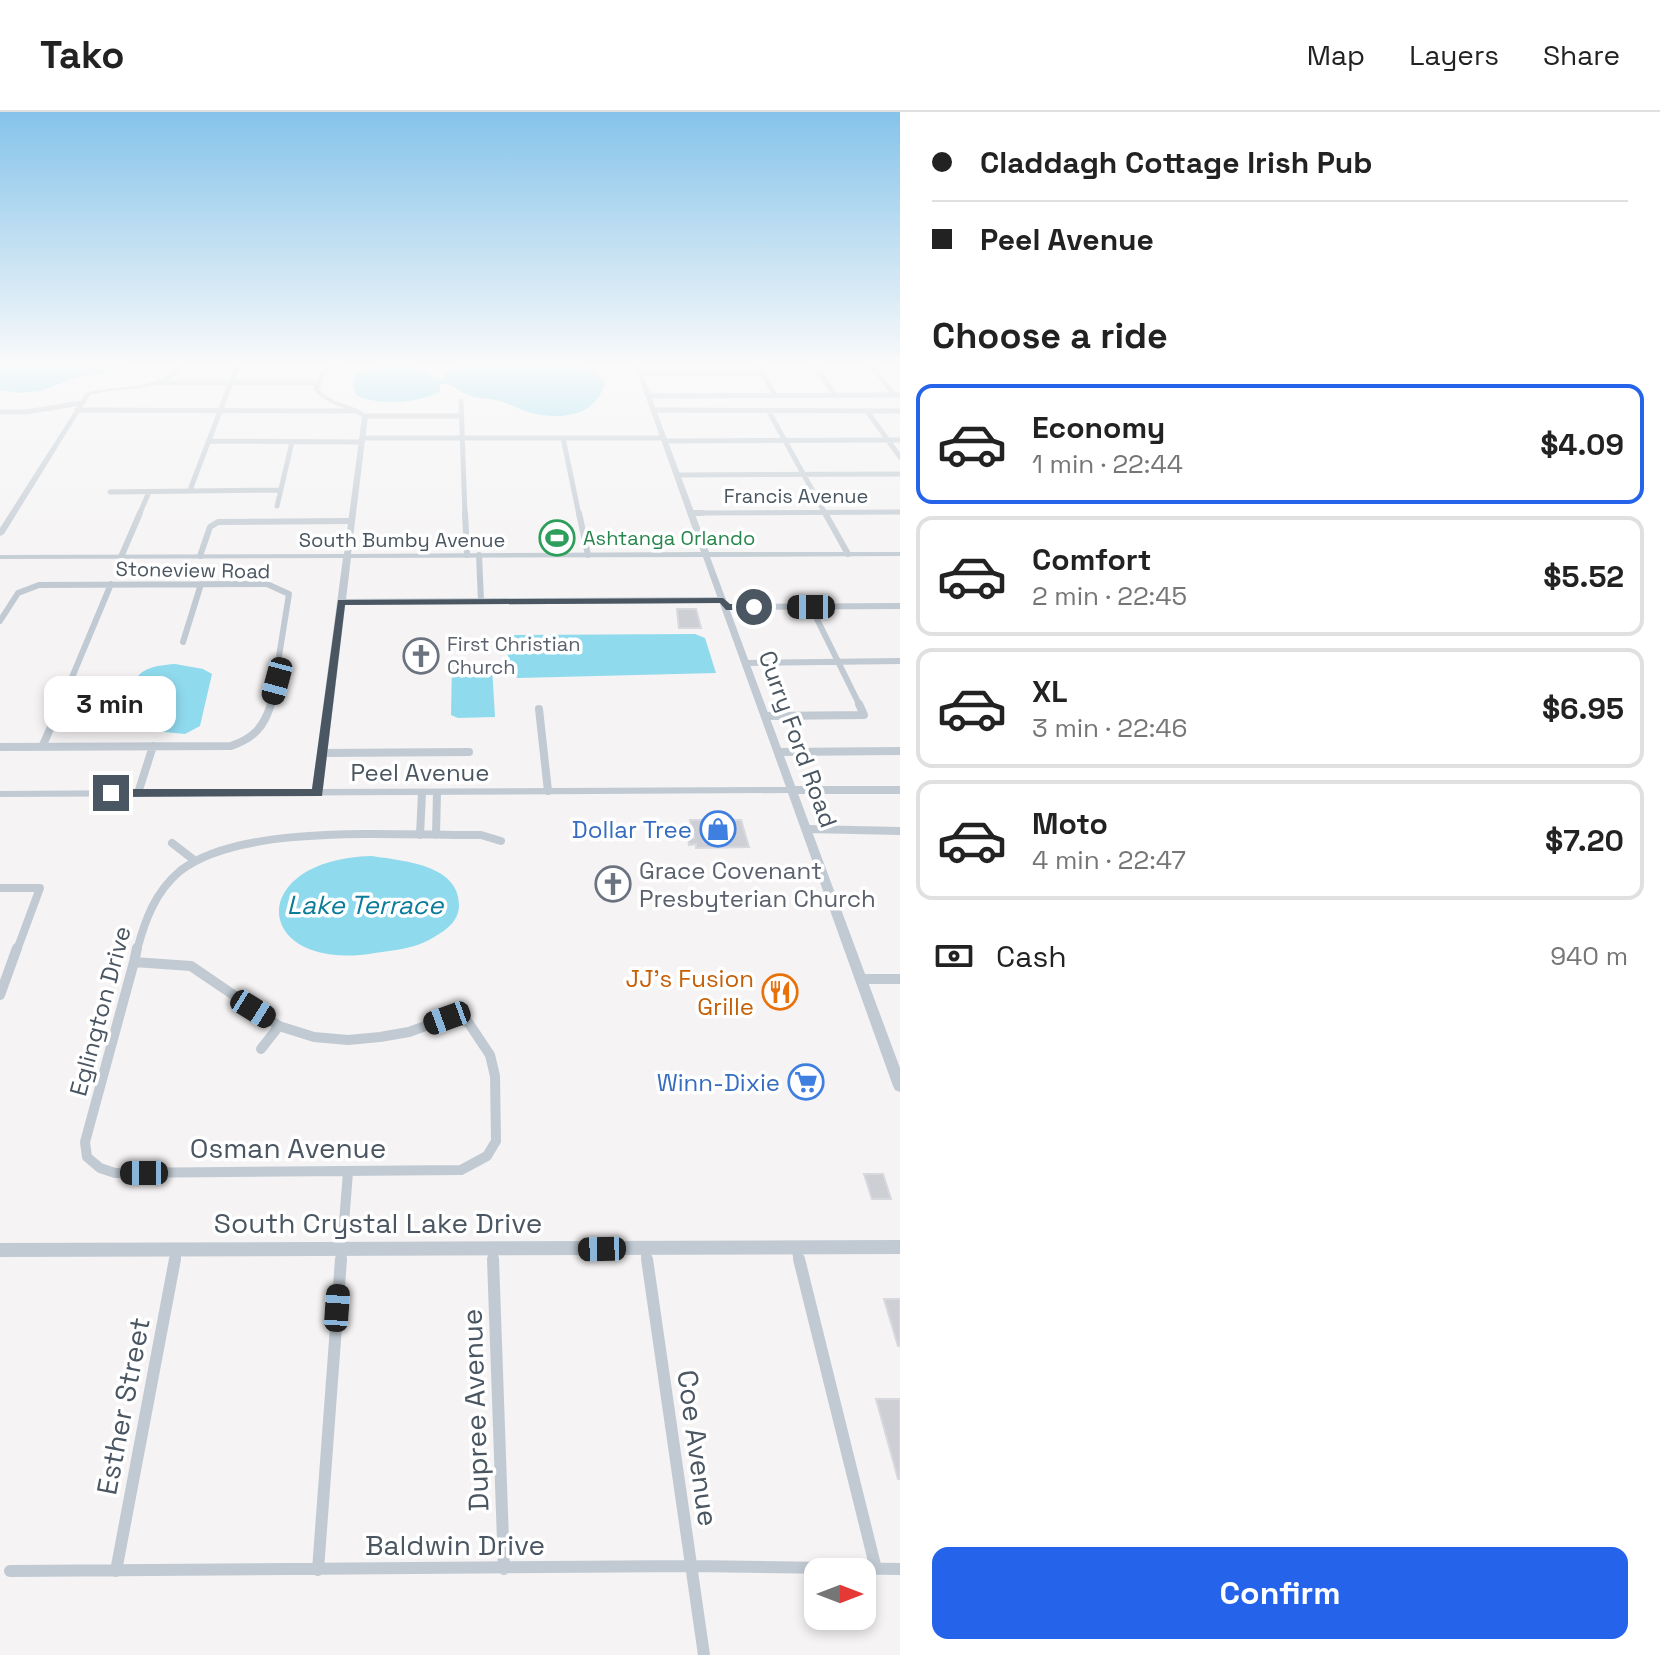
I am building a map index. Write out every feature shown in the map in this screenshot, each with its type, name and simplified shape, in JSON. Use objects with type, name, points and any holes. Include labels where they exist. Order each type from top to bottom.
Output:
[{"type":"street","points":[[0,534],[61,436]]},
{"type":"street","points":[[190,490],[211,436]]},
{"type":"street","points":[[317,793],[362,436]]},
{"type":"street","name":"Curry Ford Road","points":[[664,436],[900,1086]]},
{"type":"street","points":[[783,436],[848,554]]},
{"type":"street","points":[[885,436],[900,457]]},
{"type":"street","points":[[209,441],[462,438],[900,440]]},
{"type":"street","points":[[462,438],[467,555]]},
{"type":"street","points":[[563,438],[588,555]]},
{"type":"street","points":[[277,506],[292,442]]},
{"type":"street","points":[[678,475],[900,474]]},
{"type":"street","points":[[110,492],[281,490]]},
{"type":"street","points":[[121,557],[149,492]]},
{"type":"street","name":"Francis Avenue","points":[[692,513],[900,512]]},
{"type":"street","points":[[200,556],[210,527],[218,522],[351,521]]},
{"type":"street","name":"South Bumby Avenue","points":[[0,557],[900,554]]},
{"type":"street","points":[[479,555],[481,601]]},
{"type":"street","points":[[42,747],[75,673],[86,636],[111,584]]},
{"type":"street","points":[[183,642],[201,584]]},
{"type":"street","name":"Stoneview Road","points":[[0,621],[18,593],[31,587],[267,584],[289,594],[279,640],[277,681],[265,726],[256,737],[240,745],[0,747]]},
{"type":"street","points":[[341,602],[900,606]]},
{"type":"street","points":[[766,716],[864,715],[811,607]]},
{"type":"street","points":[[747,663],[900,661]]},
{"type":"street","points":[[539,709],[548,791]]},
{"type":"street","points":[[138,793],[153,746]]},
{"type":"street","points":[[779,752],[900,751]]},
{"type":"street","points":[[323,753],[469,752]]},
{"type":"street","points":[[793,790],[900,790]]},
{"type":"street","name":"Peel Avenue","points":[[0,794],[793,790]]},
{"type":"street","points":[[420,835],[422,793]]},
{"type":"street","points":[[436,835],[437,793]]},
{"type":"street","points":[[807,829],[900,831]]},
{"type":"street","points":[[172,843],[194,860],[231,845],[279,837],[481,835],[501,841]]},
{"type":"street","name":"Eglington Drive","points":[[115,1173],[100,1168],[87,1157],[85,1142],[146,916],[155,900],[179,872],[194,860]]},
{"type":"street","points":[[0,888],[40,888],[3,979],[0,995]]},
{"type":"street","points":[[132,962],[191,966],[279,1026],[261,1049]]},
{"type":"street","points":[[861,979],[900,979]]},
{"type":"street","name":"Osman Avenue","points":[[115,1173],[461,1170],[487,1156],[496,1141],[495,1076],[490,1055],[468,1022],[447,1018],[409,1032],[348,1040],[314,1037],[279,1026]]},
{"type":"street","points":[[318,1570],[348,1172]]},
{"type":"street","points":[[796,1247],[873,1558]]},
{"type":"street","name":"South Crystal Lake Drive","points":[[0,1250],[900,1247]]},
{"type":"street","name":"Coe Avenue","points":[[645,1248],[704,1655]]},
{"type":"street","name":"Esther Street","points":[[116,1571],[177,1249]]},
{"type":"street","name":"Dupree Avenue","points":[[493,1249],[504,1569]]},
{"type":"street","name":"Baldwin Drive","points":[[10,1571],[804,1568]]},
{"type":"street","name":"Baldwin Drive","points":[[876,1569],[900,1569]]},
{"type":"water","points":[[695,634],[705,638],[716,673],[518,678],[510,674],[506,639],[513,635]]},
{"type":"water","points":[[485,663],[492,667],[495,717],[458,718],[451,715],[452,664]]},
{"type":"water","points":[[175,664],[203,669],[212,674],[200,726],[185,734],[122,728],[120,719],[136,679],[149,669]]},
{"type":"water","name":"Lake Terrace","points":[[372,856],[427,867],[450,881],[459,905],[453,922],[423,943],[375,953],[334,955],[304,947],[286,932],[279,914],[284,894],[301,875],[330,862]]},
{"type":"building","points":[[677,609],[696,609],[701,628],[679,628]]},
{"type":"building","name":"Dollar Tree","points":[[690,820],[741,820],[749,847],[696,848],[696,844],[689,845],[688,838],[694,838]]},
{"type":"building","points":[[864,1174],[883,1174],[891,1199],[872,1199]]},
{"type":"building","points":[[884,1299],[900,1299],[900,1346],[898,1346]]},
{"type":"building","points":[[876,1399],[900,1399],[900,1479],[898,1479]]},
{"type":"place","name":"Ashtanga Orlando","points":[[557,538]]},
{"type":"place","name":"First Christian Church","points":[[421,656]]},
{"type":"place","name":"Dollar Tree","points":[[718,829]]},
{"type":"place","name":"Grace Covenant Presbyterian Church","points":[[613,884]]},
{"type":"place","name":"JJ's Fusion Grille","points":[[780,992]]},
{"type":"place","name":"Winn-Dixie","points":[[806,1082]]},
{"type":"route","points":[[111,793],[317,793],[341,602],[723,600],[726,607],[754,607]]}]
